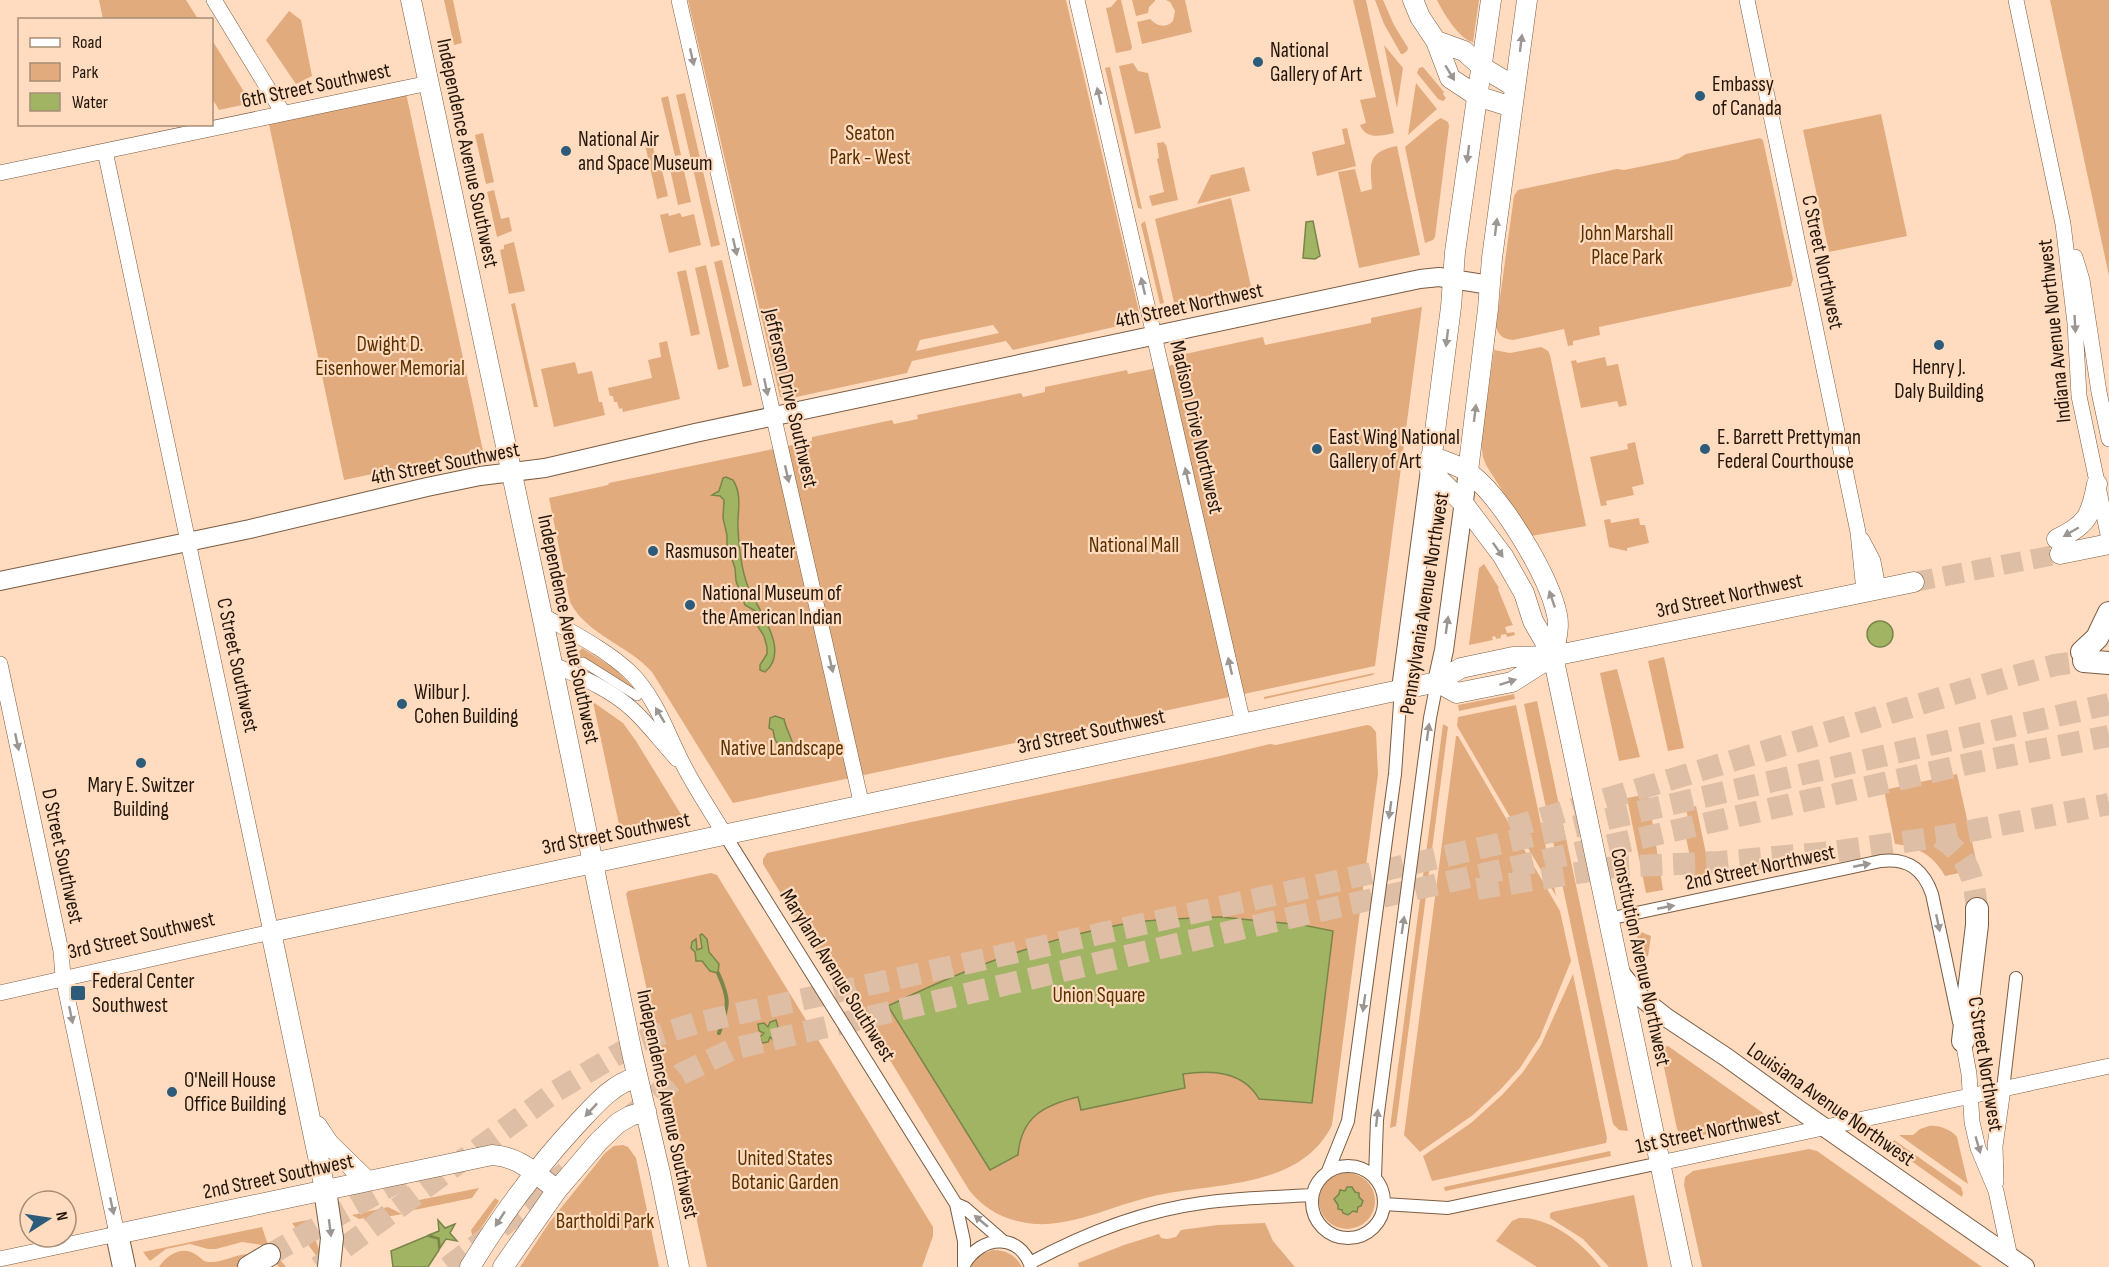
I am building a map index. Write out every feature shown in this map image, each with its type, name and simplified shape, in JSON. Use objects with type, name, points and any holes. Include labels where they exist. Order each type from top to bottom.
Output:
[{"type":"highway","points":[[2109,613],[2097,638],[2083,657],[2109,663]]},
{"type":"highway","points":[[1963,1041],[1977,909]]},
{"type":"highway","points":[[325,1190],[332,1238],[329,1267]]},
{"type":"highway","points":[[117,1234],[124,1267]]},
{"type":"highway","points":[[249,1267],[269,1254]]},
{"type":"main road","name":"Independence Avenue Southwest","points":[[411,0],[679,1267]]},
{"type":"main road","points":[[1413,0],[1420,17],[1436,40],[1450,78],[1477,96],[1512,107]]},
{"type":"main road","name":"Pennsylvania Avenue Northwest","points":[[1401,689],[1491,0]]},
{"type":"main road","name":"Pennsylvania Avenue Northwest","points":[[1437,682],[1444,650],[1464,503],[1527,0]]},
{"type":"main road","points":[[1436,40],[1464,51],[1482,67],[1515,87]]},
{"type":"main road","name":"4th Street Northwest","points":[[899,390],[1420,279],[1453,279],[1490,285]]},
{"type":"main road","name":"4th Street Southwest","points":[[0,581],[187,542],[427,487],[480,476],[545,468],[899,390]]},
{"type":"main road","name":"Constitution Avenue Northwest","points":[[1431,463],[1468,471],[1492,495],[1528,549],[1543,576],[1558,618],[1553,656]]},
{"type":"main road","name":"Constitution Avenue Northwest","points":[[1431,463],[1479,522],[1514,575],[1524,593],[1533,621],[1553,656],[1682,1267]]},
{"type":"main road","points":[[2097,484],[2087,519],[2059,546],[2109,544]]},
{"type":"main road","name":"3rd Street Northwest","points":[[1243,723],[1437,682],[1461,668],[1513,657],[1553,656],[1914,582]]},
{"type":"main road","name":"3rd Street Southwest","points":[[271,932],[1243,723]]},
{"type":"main road","name":"C Street Southwest","points":[[271,932],[325,1190]]},
{"type":"main road","name":"Louisiana Avenue Northwest","points":[[1618,970],[1632,990],[1647,1003],[2016,1264]]},
{"type":"main road","points":[[470,1267],[511,1202],[552,1150],[608,1091],[622,1082],[637,1077]]},
{"type":"main road","points":[[503,1267],[557,1190],[608,1132],[630,1116],[646,1111]]},
{"type":"main road","points":[[310,1116],[329,1144],[367,1181]]},
{"type":"main road","name":"2nd Street Southwest","points":[[117,1234],[492,1155],[508,1156],[518,1161],[557,1190]]},
{"type":"street","points":[[214,0],[283,113]]},
{"type":"street","name":"Jefferson Drive Southwest","points":[[679,0],[862,806]]},
{"type":"street","name":"Madison Drive Northwest","points":[[1077,0],[1243,723]]},
{"type":"street","name":"C Street Northwest","points":[[1747,0],[1871,589]]},
{"type":"street","name":"Indiana Avenue Northwest","points":[[2020,4],[2063,224],[2075,323],[2079,396],[2109,539]]},
{"type":"street","name":"6th Street Southwest","points":[[0,173],[429,83]]},
{"type":"street","name":"C Street Southwest","points":[[105,151],[271,932]]},
{"type":"street","name":"Indiana Avenue Northwest","points":[[2063,224],[2082,280],[2102,371],[2109,439]]},
{"type":"street","points":[[2077,376],[2102,371]]},
{"type":"street","name":"Maryland Avenue Southwest","points":[[542,615],[577,635],[630,672],[640,684],[666,726],[685,767],[725,835],[956,1204],[964,1241],[964,1266]]},
{"type":"street","points":[[583,662],[637,696]]},
{"type":"street","name":"D Street Southwest","points":[[0,664],[61,951],[63,977],[117,1234]]},
{"type":"street","name":"Maryland Avenue Southwest","points":[[552,664],[604,689],[619,699],[685,767]]},
{"type":"street","name":"Pennsylvania Avenue Northwest","points":[[1375,1177],[1377,1120],[1429,725],[1437,682]]},
{"type":"street","name":"Pennsylvania Avenue Northwest","points":[[1328,1171],[1348,1121],[1395,774],[1401,689]]},
{"type":"street","name":"2nd Street Northwest","points":[[1608,919],[1881,861],[1899,860],[1918,869]]},
{"type":"street","name":"C Street Northwest","points":[[1918,869],[1926,879],[1932,894],[1969,1074],[1972,1122],[1978,1148],[1996,1191],[2016,1264]]},
{"type":"street","name":"3rd Street Southwest","points":[[0,993],[271,932]]},
{"type":"street","points":[[1996,1191],[1995,1146],[2016,978]]},
{"type":"street","name":"1st Street Northwest","points":[[1384,1204],[1448,1208],[2109,1066]]},
{"type":"street","points":[[1344,1165],[1352,1166],[1368,1171],[1375,1177],[1382,1189],[1384,1204],[1380,1218],[1371,1230],[1348,1238],[1332,1234],[1319,1223],[1313,1210],[1312,1196],[1318,1182],[1328,1171],[1344,1165]]},
{"type":"street","points":[[1031,1265],[1075,1240],[1121,1222],[1161,1211],[1203,1203],[1312,1196]]},
{"type":"street","name":"Maryland Avenue Southwest","points":[[956,1204],[965,1208],[1004,1242],[1021,1251],[1031,1265]]},
{"type":"street","name":"2nd Street Southwest","points":[[0,1259],[117,1234]]},
{"type":"street","points":[[964,1266],[970,1254],[980,1246],[1004,1242]]},
{"type":"green space","points":[[99,0],[186,0],[197,18],[103,18]]},
{"type":"green space","points":[[444,0],[453,0],[462,43],[454,45]]},
{"type":"green space","name":"Seaton Park - West","points":[[688,0],[1066,0],[1140,316],[1136,322],[1013,350],[1006,341],[912,361],[907,373],[787,399],[780,397]],"holes":[[[993,325],[999,333],[916,351],[920,340]]]},
{"type":"green space","points":[[1117,0],[1121,0],[1132,47],[1131,50],[1116,53],[1106,8],[1111,7]]},
{"type":"green space","points":[[1132,0],[1155,1],[1149,7],[1148,13],[1136,16]]},
{"type":"green space","points":[[1166,0],[1185,0],[1192,32],[1142,44],[1137,22],[1150,19],[1164,26],[1173,21],[1175,11],[1170,2]]},
{"type":"green space","points":[[1353,0],[1366,0],[1394,133],[1370,135],[1360,125],[1366,123],[1360,100],[1376,97]]},
{"type":"green space","points":[[1375,0],[1383,0],[1408,48],[1403,54],[1384,24]]},
{"type":"green space","points":[[1437,0],[1479,0],[1473,42],[1457,31]]},
{"type":"green space","points":[[2050,0],[2109,0],[2109,276]]},
{"type":"green space","points":[[289,11],[301,20],[312,76],[296,84],[266,40]]},
{"type":"green space","points":[[213,42],[251,103],[219,110],[213,100]]},
{"type":"green space","points":[[1384,45],[1403,68],[1397,108]]},
{"type":"green space","points":[[1133,63],[1138,71],[1148,73],[1161,128],[1135,134],[1119,66]]},
{"type":"green space","points":[[1110,67],[1142,209],[1138,208],[1105,68]]},
{"type":"green space","points":[[1423,67],[1444,92],[1446,98],[1443,101],[1438,99],[1417,73],[1419,68]]},
{"type":"green space","points":[[1416,83],[1437,109],[1408,135]]},
{"type":"green space","name":"Dwight D. Eisenhower Memorial","points":[[406,93],[483,451],[344,480],[269,124]]},
{"type":"green space","points":[[685,93],[720,245],[711,247],[676,95]]},
{"type":"green space","points":[[668,96],[681,155],[675,156],[661,98]]},
{"type":"green space","points":[[1881,114],[1907,236],[1829,252],[1803,130]]},
{"type":"green space","points":[[1441,118],[1448,122],[1449,126],[1435,237],[1425,243],[1405,147]]},
{"type":"green space","points":[[1347,128],[1356,166],[1317,176],[1312,152],[1345,144],[1342,129]]},
{"type":"green space","points":[[483,133],[494,182],[486,184],[475,135]]},
{"type":"green space","name":"John Marshall Place Park","points":[[1760,138],[1763,140],[1793,279],[1791,286],[1599,327],[1600,335],[1573,341],[1573,345],[1568,346],[1564,329],[1513,340],[1500,335],[1496,327],[1514,196],[1518,190],[1678,159],[1686,154]]},
{"type":"green space","points":[[651,139],[668,196],[657,199],[644,140]]},
{"type":"green space","points":[[1164,142],[1178,200],[1152,206],[1149,196],[1164,192],[1157,159],[1159,158],[1157,143]]},
{"type":"green space","points":[[1397,146],[1420,255],[1359,268],[1338,172],[1355,169],[1361,192],[1372,189],[1372,160],[1380,152]]},
{"type":"green space","points":[[683,166],[691,202],[678,205],[670,169]]},
{"type":"green space","points":[[1244,167],[1250,191],[1197,204],[1211,175]]},
{"type":"green space","points":[[494,190],[501,219],[509,217],[512,231],[497,237],[487,192]]},
{"type":"green space","points":[[1231,198],[1252,291],[1175,307],[1155,219]]},
{"type":"green space","points":[[668,213],[669,216],[680,213],[682,217],[694,214],[701,245],[669,253],[660,215]]},
{"type":"green space","points":[[1145,221],[1164,303],[1160,304],[1141,224]]},
{"type":"green space","points":[[514,242],[525,291],[509,294],[500,250],[504,249],[504,245]]},
{"type":"green space","points":[[722,260],[752,385],[743,387],[714,262]]},
{"type":"green space","points":[[706,265],[729,367],[718,370],[695,268]]},
{"type":"green space","points":[[686,270],[700,334],[691,336],[677,272]]},
{"type":"green space","points":[[515,303],[538,407],[534,407],[511,304]]},
{"type":"green space","name":"National Mall","points":[[1422,307],[1375,666],[733,803],[652,672],[631,654],[597,632],[577,613],[570,602],[549,498],[609,483],[812,441],[812,437],[892,420],[894,424],[918,419],[917,415],[1021,393],[1023,397],[1045,392],[1045,387],[1127,370],[1128,374],[1186,362],[1185,354],[1263,337],[1265,345],[1371,323],[1371,318]]},
{"type":"green space","points":[[667,341],[680,399],[623,412],[622,408],[619,409],[617,402],[614,402],[613,396],[610,396],[608,388],[652,378],[648,360],[661,357],[659,343]]},
{"type":"green space","points":[[1541,347],[1550,355],[1586,526],[1531,536],[1486,465],[1481,443],[1494,350],[1510,353]]},
{"type":"green space","points":[[1605,357],[1607,366],[1618,364],[1627,405],[1619,407],[1617,401],[1581,408],[1571,361],[1576,360],[1577,363]]},
{"type":"green space","points":[[575,362],[578,374],[592,371],[599,402],[602,402],[605,415],[554,427],[541,369]]},
{"type":"green space","points":[[1635,442],[1644,484],[1632,487],[1634,495],[1606,501],[1607,505],[1601,506],[1590,457],[1628,449],[1627,444]]},
{"type":"green space","points":[[1639,518],[1640,525],[1645,525],[1649,543],[1627,548],[1627,551],[1609,547],[1604,520],[1610,519],[1611,523]]},
{"type":"green space","points":[[1484,564],[1499,588],[1513,625],[1505,627],[1507,633],[1514,632],[1515,635],[1507,637],[1506,634],[1501,635],[1501,638],[1496,639],[1495,636],[1492,637],[1493,640],[1469,645],[1479,568]]},
{"type":"green space","points":[[582,648],[615,669],[637,691],[581,658],[579,652]]},
{"type":"green space","points":[[1664,657],[1684,748],[1668,751],[1648,661]]},
{"type":"green space","points":[[1617,669],[1640,757],[1619,761],[1600,673]]},
{"type":"green space","points":[[1374,673],[1373,675],[1264,699],[1264,697]]},
{"type":"green space","points":[[1514,694],[1515,699],[1459,711],[1458,705]]},
{"type":"green space","points":[[1537,701],[1628,1131],[1619,1130],[1613,1124],[1524,704]]},
{"type":"green space","points":[[593,702],[623,723],[682,816],[620,829]]},
{"type":"green space","points":[[1516,705],[1556,896],[1457,726],[1458,717]]},
{"type":"green space","points":[[1443,724],[1448,727],[1396,1126],[1390,1128]]},
{"type":"green space","name":"Union Square","points":[[1367,725],[1376,732],[1378,774],[1332,1125],[1317,1146],[1298,1162],[1276,1173],[1252,1180],[1150,1197],[1079,1219],[1050,1224],[1016,1221],[982,1204],[969,1190],[854,1001],[832,978],[763,864],[767,853]]},
{"type":"green space","points":[[1456,736],[1560,911],[1571,961],[1540,1037],[1520,1068],[1473,1115],[1420,1152],[1404,1135]]},
{"type":"green space","points":[[1957,774],[1978,869],[1945,876],[1936,863],[1924,853],[1911,847],[1895,844],[1884,790]]},
{"type":"green space","points":[[1648,794],[1663,890],[1646,893],[1627,798]]},
{"type":"green space","points":[[1696,806],[1712,882],[1696,885],[1682,819],[1688,818],[1686,809]]},
{"type":"green space","name":"United States Botanic Garden","points":[[711,873],[717,875],[933,1227],[933,1236],[922,1267],[707,1267],[626,894],[628,891]]},
{"type":"green space","points":[[1636,930],[1651,936],[1648,956],[1641,957]]},
{"type":"green space","points":[[1573,974],[1607,1138],[1606,1143],[1432,1181],[1423,1156],[1471,1123],[1523,1072],[1541,1045]]},
{"type":"green space","points":[[1668,1046],[1763,1113],[1764,1121],[1690,1138],[1682,1136],[1677,1129],[1661,1053],[1663,1047]]},
{"type":"green space","points":[[1929,1126],[1944,1128],[1957,1137],[1968,1184],[1899,1135],[1913,1135]]},
{"type":"green space","points":[[1894,1140],[1961,1187],[1962,1197],[1890,1146]]},
{"type":"green space","name":"Bartholdi Park","points":[[614,1146],[628,1147],[636,1158],[659,1267],[520,1267],[549,1223],[605,1153]]},
{"type":"green space","points":[[1809,1149],[1817,1151],[1982,1267],[1702,1267],[1684,1185],[1685,1177],[1693,1171]]},
{"type":"green space","points":[[1610,1151],[1611,1156],[1445,1191],[1444,1187]]},
{"type":"green space","points":[[1347,1173],[1358,1175],[1367,1181],[1373,1190],[1375,1201],[1373,1212],[1367,1221],[1358,1227],[1347,1229],[1336,1227],[1327,1221],[1321,1212],[1319,1201],[1321,1190],[1327,1181],[1336,1175]]},
{"type":"green space","points":[[479,1188],[472,1198],[414,1210],[404,1203]]},
{"type":"green space","points":[[1634,1195],[1648,1267],[1609,1267],[1583,1239],[1550,1218],[1552,1212]]},
{"type":"green space","points":[[495,1198],[499,1201],[473,1240],[471,1230]]},
{"type":"green space","points":[[388,1207],[402,1214],[365,1221],[364,1218],[359,1219],[352,1215]]},
{"type":"green space","points":[[1519,1218],[1543,1222],[1565,1233],[1585,1249],[1601,1267],[1537,1267],[1496,1241],[1512,1221]]},
{"type":"green space","points":[[308,1220],[323,1260],[321,1262],[292,1223]]},
{"type":"green space","points":[[1265,1223],[1273,1241],[1295,1267],[1079,1267],[1078,1263],[1159,1234],[1161,1238],[1167,1239],[1176,1237],[1181,1230],[1218,1225]]},
{"type":"green space","points":[[262,1227],[268,1245],[286,1267],[279,1267],[265,1251],[239,1267],[159,1267],[166,1259],[179,1251],[190,1252],[206,1262],[216,1262],[252,1254],[262,1245],[242,1242],[216,1249],[190,1244],[166,1249],[150,1261],[143,1252]]},
{"type":"green space","points":[[993,1250],[1010,1254],[1022,1267],[971,1267],[980,1256]]},
{"type":"water","points":[[1313,221],[1320,256],[1315,259],[1303,258],[1306,222]]},
{"type":"water","points":[[723,478],[733,480],[738,492],[739,543],[747,584],[774,641],[775,652],[772,663],[765,672],[760,670],[760,665],[767,654],[767,647],[764,636],[757,625],[757,612],[745,605],[736,581],[723,518],[724,500],[720,496],[712,495],[719,491]]},
{"type":"water","points":[[1880,621],[1889,625],[1893,634],[1889,643],[1880,647],[1871,643],[1867,634],[1871,625]]},
{"type":"water","points":[[775,716],[784,719],[793,745],[791,747],[780,746],[775,740],[773,730],[769,728],[770,718]]},
{"type":"water","points":[[1220,917],[1303,925],[1333,931],[1312,1103],[1259,1099],[1244,1083],[1226,1074],[1205,1072],[1183,1074],[1185,1088],[1081,1110],[1078,1097],[1055,1104],[1029,1122],[1020,1142],[1018,1155],[990,1170],[888,1006],[976,967],[1066,937],[1129,923]]},
{"type":"water","points":[[702,934],[707,939],[709,952],[719,964],[718,973],[710,971],[702,961],[696,961],[695,952],[691,948],[692,942],[696,939],[697,950],[702,948],[700,935]]},
{"type":"water","points":[[776,1020],[778,1027],[774,1031],[779,1033],[780,1039],[774,1041],[770,1037],[768,1042],[762,1043],[760,1037],[764,1033],[759,1031],[758,1024],[764,1023],[768,1027],[770,1022]]},
{"type":"water","points":[[1347,1187],[1352,1187],[1355,1192],[1359,1193],[1363,1201],[1357,1212],[1353,1211],[1348,1215],[1338,1209],[1334,1199],[1340,1190],[1345,1191]]},
{"type":"water","points":[[438,1220],[445,1228],[455,1224],[450,1233],[457,1241],[446,1239],[440,1248],[439,1238],[429,1235],[439,1231]]},
{"type":"water","points":[[427,1236],[438,1239],[439,1250],[428,1267],[393,1267],[391,1251]]},
{"type":"waterway","points":[[718,973],[727,1002],[719,1033]]},
{"type":"tunnel","points":[[1914,582],[2060,554]]},
{"type":"tunnel","points":[[1510,828],[2010,677],[2055,665],[2084,661]]},
{"type":"tunnel","points":[[318,1267],[556,1091],[640,1041],[696,1023],[1315,886],[2109,704]]},
{"type":"tunnel","points":[[630,1117],[681,1074],[733,1049],[1245,928],[1972,763],[2109,736]]},
{"type":"tunnel","points":[[1477,889],[1614,867],[1719,862],[1831,852],[1939,837],[2109,804]]},
{"type":"tunnel","points":[[1939,837],[1957,851],[1968,867],[1977,909]]},
{"type":"tunnel","points":[[269,1255],[414,1172]]},
{"type":"tunnel","points":[[448,1267],[505,1224],[566,1172]]},
{"type":"place","name":"National Gallery of Art","points":[[1258,62]]},
{"type":"place","name":"Embassy of Canada","points":[[1700,96]]},
{"type":"place","name":"National Air and Space Museum","points":[[566,151]]},
{"type":"place","name":"Henry J. Daly Building","points":[[1939,345]]},
{"type":"place","name":"East Wing National Gallery of Art","points":[[1317,449]]},
{"type":"place","name":"E. Barrett Prettyman Federal Courthouse","points":[[1705,449]]},
{"type":"place","name":"Rasmuson Theater","points":[[653,551]]},
{"type":"place","name":"National Museum of the American Indian","points":[[690,605]]},
{"type":"place","name":"Wilbur J. Cohen Building","points":[[402,704]]},
{"type":"place","name":"Mary E. Switzer Building","points":[[141,763]]},
{"type":"place","name":"Federal Center Southwest","points":[[78,993]]},
{"type":"place","name":"O'Neill House Office Building","points":[[172,1092]]},
{"type":"park label","name":"Native Landscape","points":[[782,748]]}]
